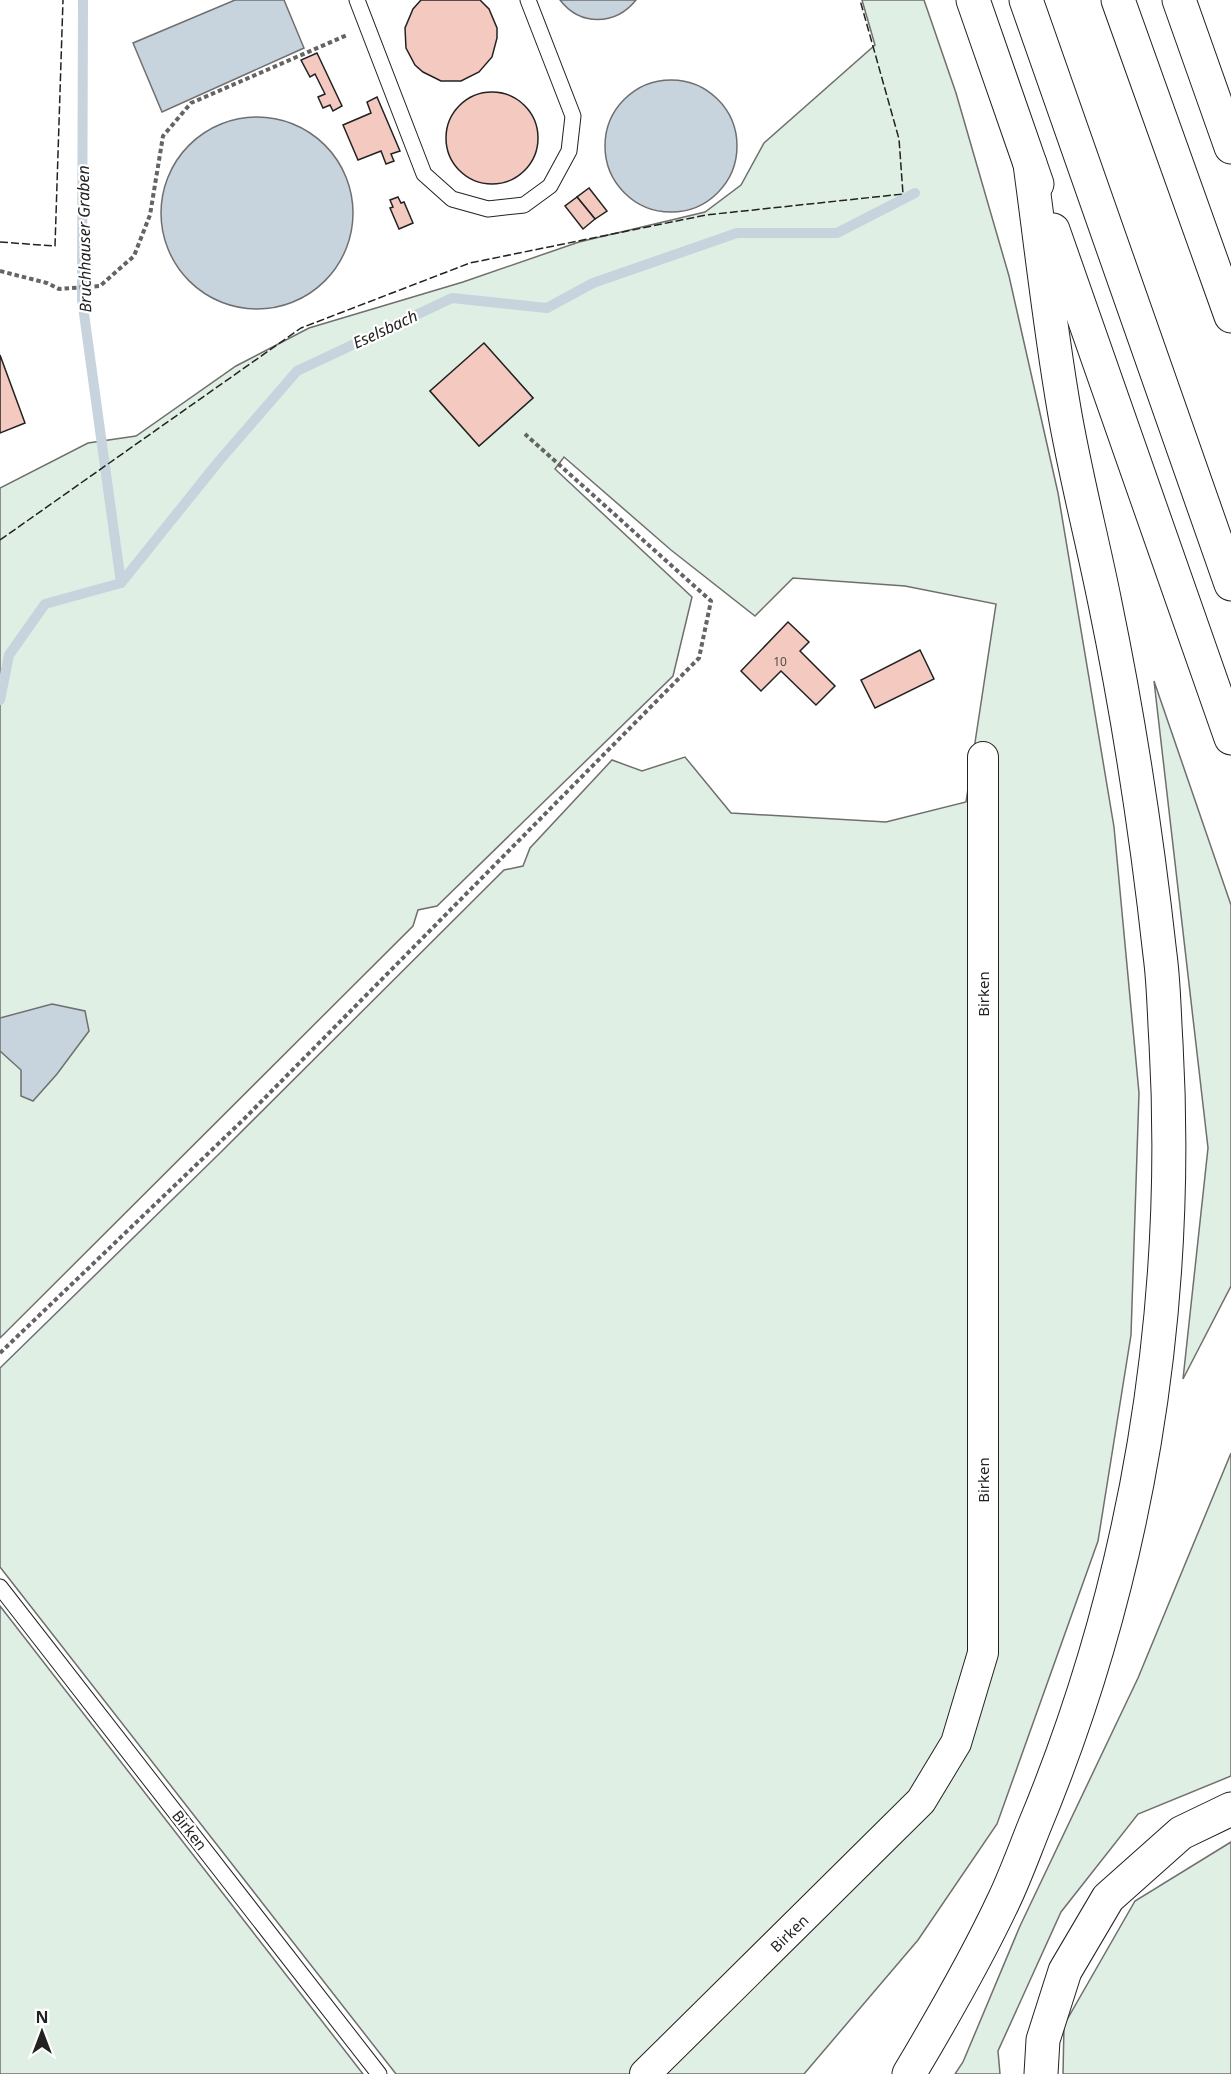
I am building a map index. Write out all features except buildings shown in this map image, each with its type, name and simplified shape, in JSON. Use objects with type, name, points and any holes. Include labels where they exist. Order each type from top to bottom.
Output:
[{"type":"highway","points":[[973,0],[1231,738]]},
{"type":"highway","points":[[1026,0],[1231,584]]},
{"type":"highway","points":[[1118,0],[1231,316]]},
{"type":"highway","points":[[1179,0],[1231,147]]},
{"type":"highway","points":[[909,2074],[954,1999],[1005,1899],[1053,1783],[1090,1673],[1123,1557],[1146,1442],[1161,1317],[1169,1200],[1168,1083],[1161,959],[1147,854],[1129,725],[1064,411],[1030,164]]},
{"type":"highway","points":[[1041,2074],[1043,2040],[1065,1971],[1108,1898],[1181,1833],[1231,1809]]},
{"type":"street","name":"Birken","points":[[645,2074],[832,1892],[921,1801],[956,1743],[983,1653],[983,757]]},
{"type":"lane","points":[[357,0],[424,174],[452,200],[488,209],[524,205],[550,186],[569,151],[573,116],[528,0]]},
{"type":"lane","name":"Birken","points":[[0,1587],[379,2074]]},
{"type":"path","points":[[0,272],[47,283],[59,289],[100,286],[134,256],[150,215],[163,136],[191,103],[367,26]]},
{"type":"path","points":[[0,1353],[243,1120],[699,658],[711,601],[525,434]]},
{"type":"green space","points":[[862,0],[924,0],[956,93],[1009,276],[1058,493],[1114,827],[1139,1093],[1131,1335],[1098,1541],[997,1824],[918,1940],[804,2074],[396,2074],[0,1567],[0,1368],[504,870],[523,866],[530,848],[612,760],[642,771],[685,757],[731,813],[886,822],[966,802],[996,604],[905,586],[793,578],[755,616],[671,550],[564,457],[555,469],[692,597],[673,676],[437,906],[418,910],[413,926],[0,1338],[0,488],[88,443],[136,436],[236,366],[309,328],[463,282],[579,242],[705,212],[741,185],[764,143],[875,45]],"holes":[[[484,344],[533,398],[479,446],[430,391]]]},
{"type":"green space","points":[[1154,681],[1231,905],[1231,1286],[1183,1379],[1208,1148]]},
{"type":"green space","points":[[1231,1453],[1231,1776],[1138,1814],[1061,1912],[998,2051],[1000,2074],[955,2074],[963,2062],[1020,1926],[1138,1678]]},
{"type":"green space","points":[[0,1606],[363,2074],[0,2074]]},
{"type":"green space","points":[[1231,1842],[1231,2074],[1063,2074],[1064,2025],[1135,1901]]},
{"type":"shaded area","points":[[235,0],[284,0],[304,48],[162,112],[133,43]]},
{"type":"shaded area","points":[[560,0],[636,0],[618,15],[598,20],[577,15]]},
{"type":"shaded area","points":[[671,80],[696,85],[718,99],[732,121],[737,146],[732,171],[718,193],[696,207],[671,212],[646,207],[624,193],[610,171],[605,146],[610,121],[624,99],[646,85]]},
{"type":"shaded area","points":[[248,117],[266,117],[294,124],[325,145],[346,176],[353,213],[346,250],[325,281],[294,302],[266,309],[248,309],[212,298],[183,274],[172,258],[165,241],[161,222],[161,204],[172,168],[196,139],[212,128],[229,121]]},
{"type":"shaded area","points":[[52,1004],[85,1011],[89,1031],[57,1074],[33,1101],[21,1096],[21,1070],[0,1051],[0,1018]]},
{"type":"waterway","name":"Bruchhauser Graben","points":[[83,0],[82,299],[121,583]]},
{"type":"waterway","name":"Eselsbach","points":[[0,700],[9,655],[45,604],[121,583],[219,461],[297,371],[452,298],[547,308],[593,283],[737,233],[837,233],[915,193]]},
{"type":"fence","points":[[0,242],[55,246],[63,0]]},
{"type":"fence","points":[[0,540],[301,328],[470,263],[706,215],[903,194],[899,139],[860,0]]}]
